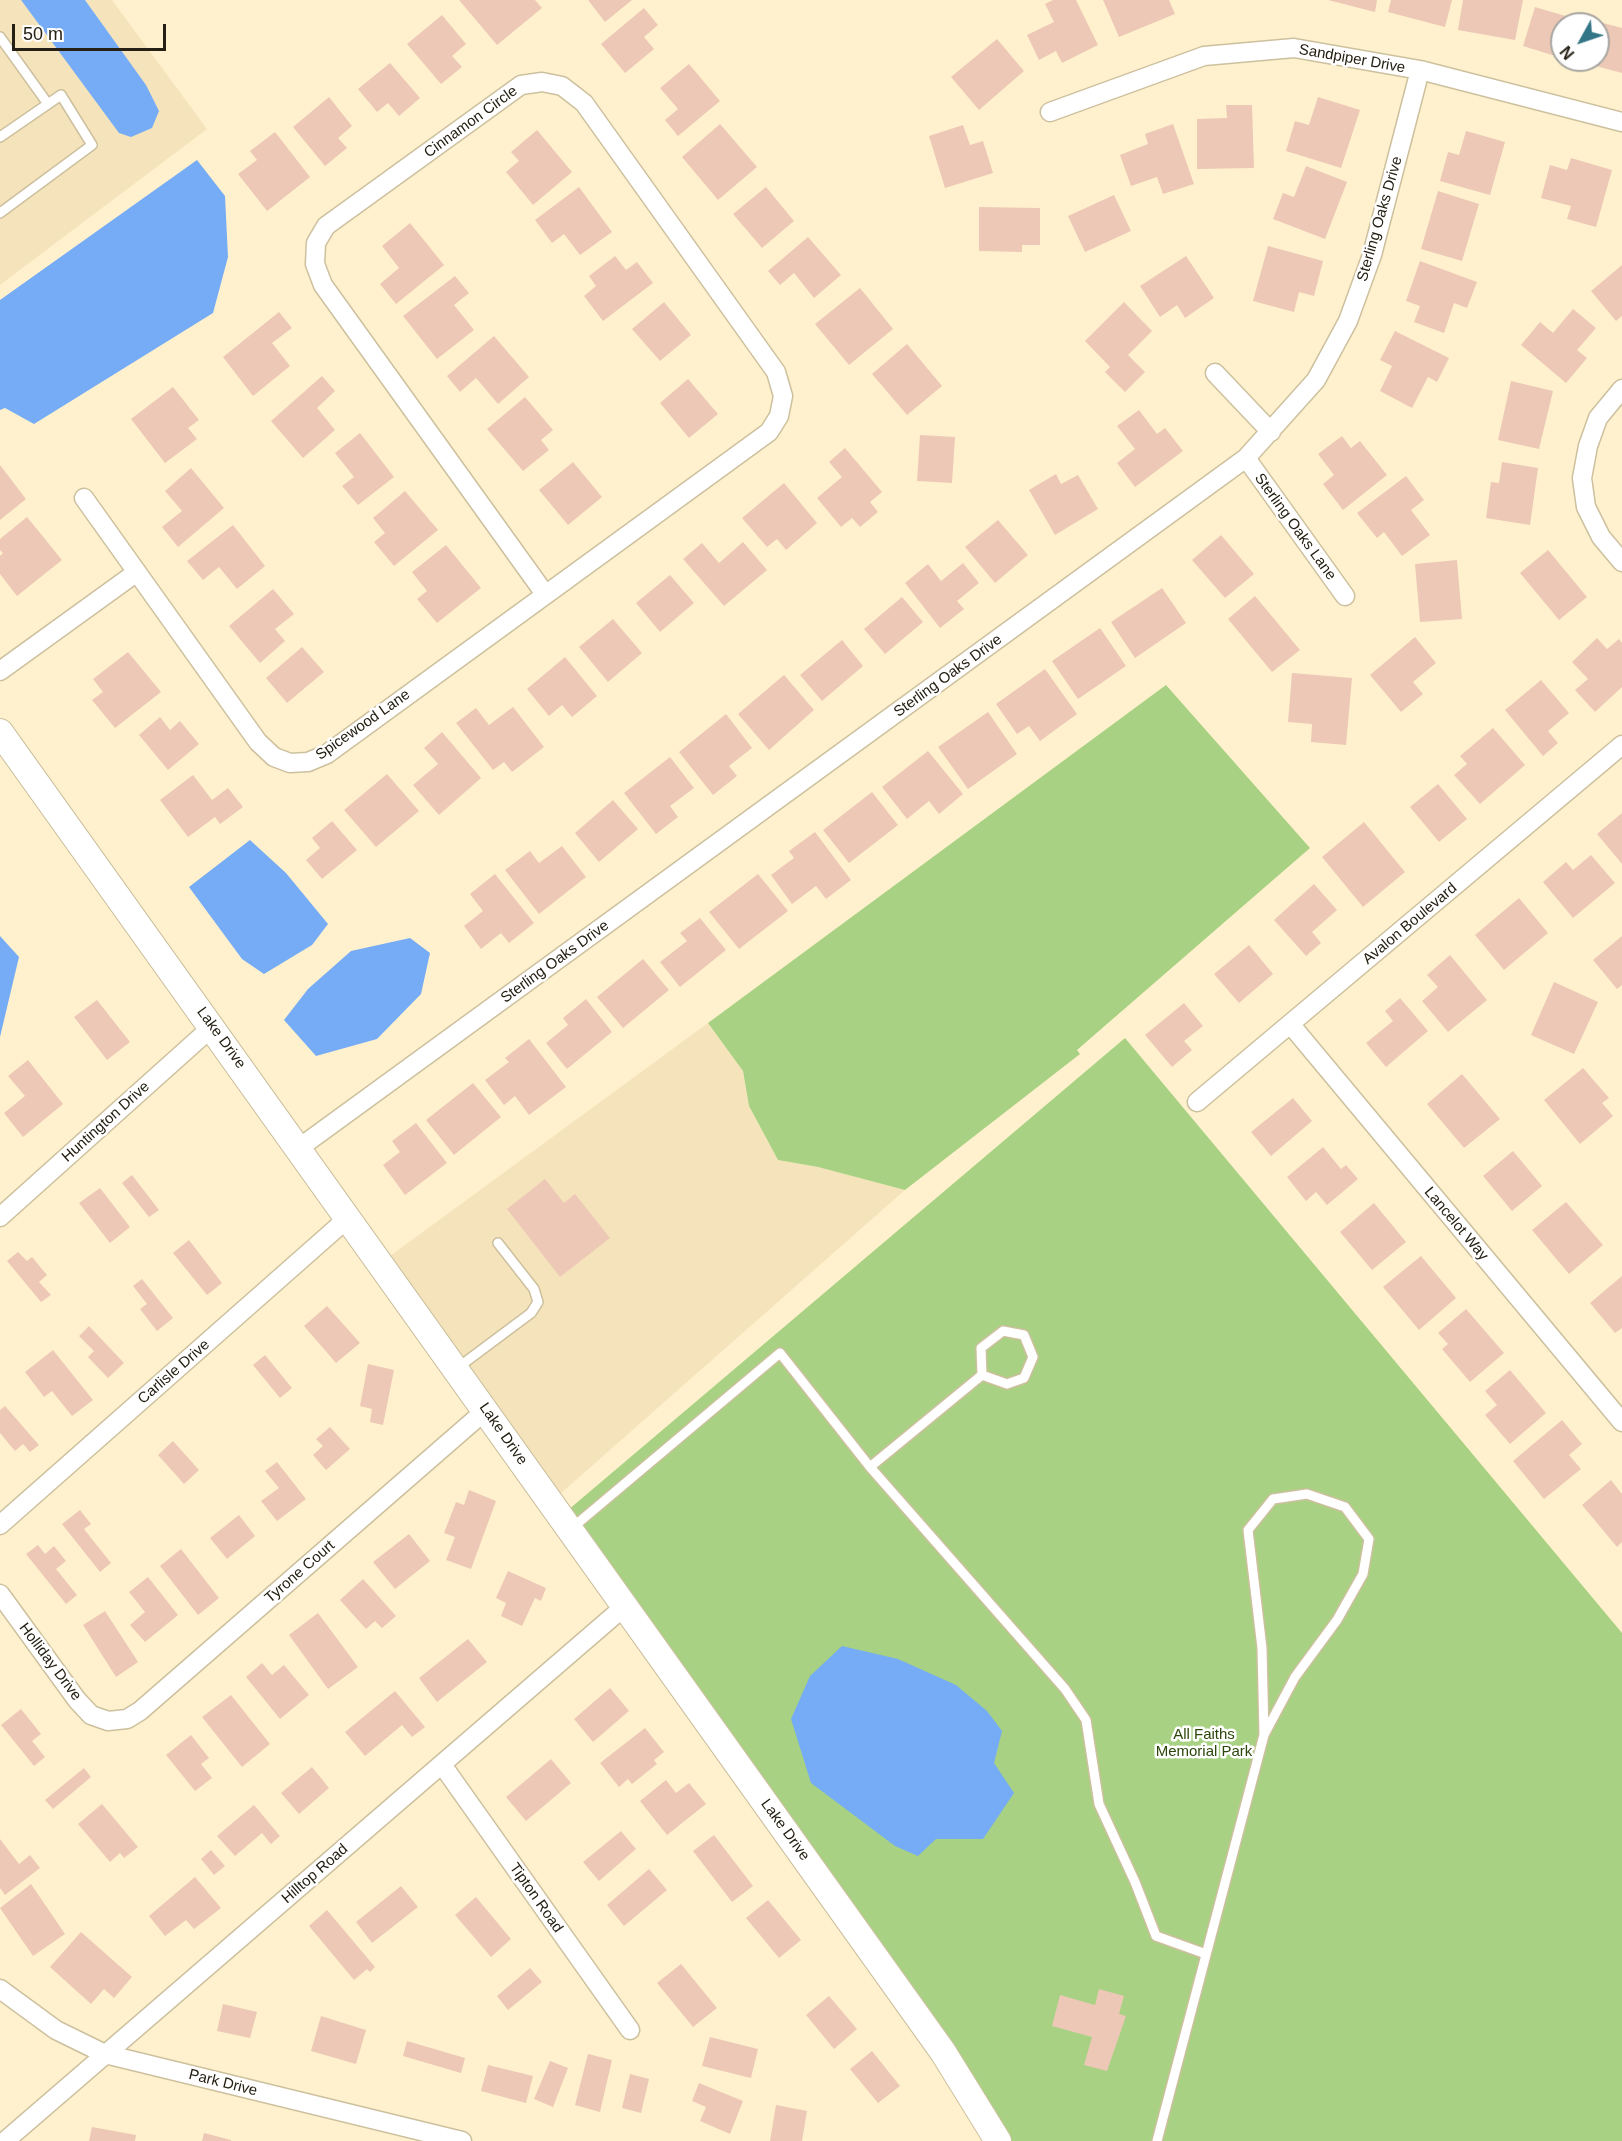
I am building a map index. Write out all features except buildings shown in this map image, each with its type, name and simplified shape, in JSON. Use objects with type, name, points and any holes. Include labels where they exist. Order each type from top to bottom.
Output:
[{"type":"street","name":"Sandpiper Drive","points":[[1050,112],[1204,57],[1294,48],[1420,70],[1622,122]]},
{"type":"street","name":"Sterling Oaks Drive","points":[[299,1148],[1246,458],[1272,432],[1316,380],[1348,321],[1372,255],[1420,70]]},
{"type":"street","name":"Cinnamon Circle","points":[[542,82],[562,86],[584,104],[776,372],[783,396],[779,416],[769,432],[545,594],[323,285],[315,264],[316,243],[326,226],[521,85],[542,82]]},
{"type":"street","points":[[1215,373],[1272,432]]},
{"type":"street","points":[[1622,389],[1598,418],[1588,446],[1582,478],[1586,507],[1601,537],[1622,562]]},
{"type":"street","name":"Sterling Oaks Lane","points":[[1246,458],[1345,596]]},
{"type":"street","name":"Spicewood Lane","points":[[84,498],[258,742],[274,757],[290,764],[308,762],[327,754],[545,594]]},
{"type":"street","points":[[0,671],[137,572]]},
{"type":"street","name":"Lake Drive","points":[[0,732],[943,2052],[998,2141]]},
{"type":"street","name":"Avalon Boulevard","points":[[1197,1102],[1622,745]]},
{"type":"street","name":"Lancelot Way","points":[[1291,1025],[1620,1415]]},
{"type":"street","name":"Huntington Drive","points":[[0,1217],[212,1027]]},
{"type":"street","name":"Carlisle Drive","points":[[0,1525],[348,1218]]},
{"type":"street","name":"Tyrone Court","points":[[108,1721],[127,1719],[140,1711],[486,1410]]},
{"type":"street","name":"Holliday Drive","points":[[0,1594],[77,1700],[91,1714],[108,1721]]},
{"type":"street","name":"Hilltop Road","points":[[5,2141],[625,1606]]},
{"type":"street","name":"Tipton Road","points":[[442,1766],[630,2030]]},
{"type":"street","name":"Park Drive","points":[[0,1989],[56,2030],[105,2054],[462,2141]]},
{"type":"lane","points":[[0,37],[48,104]]},
{"type":"lane","points":[[0,137],[61,95],[92,145],[0,213]]},
{"type":"lane","points":[[456,1369],[531,1313],[538,1302],[534,1289],[498,1243]]},
{"type":"lane","points":[[1003,1331],[1024,1335],[1033,1357],[1024,1378],[1007,1384],[982,1375],[981,1348],[1003,1331]]},
{"type":"lane","points":[[570,1529],[780,1353],[870,1467],[1065,1689],[1086,1720],[1099,1804],[1135,1882],[1156,1936],[1206,1954]]},
{"type":"lane","points":[[870,1467],[982,1375]]},
{"type":"lane","points":[[1157,2141],[1264,1735],[1294,1677],[1337,1620],[1363,1574],[1369,1539],[1345,1507],[1307,1494],[1273,1499],[1248,1530],[1262,1648],[1264,1735]]},
{"type":"shaded area","points":[[0,0],[21,0],[119,132],[146,85],[85,0],[112,0],[207,129],[0,285]]},
{"type":"shaded area","points":[[708,1023],[743,1071],[749,1106],[778,1160],[818,1167],[905,1190],[560,1494],[390,1256]]},
{"type":"green space","points":[[1166,685],[1310,848],[1077,1050],[1080,1054],[905,1190],[818,1167],[778,1160],[749,1106],[743,1071],[708,1023]]},
{"type":"green space","name":"All Faiths Memorial Park","points":[[1125,1038],[1622,1633],[1622,2141],[998,2141],[561,1516]]},
{"type":"water","points":[[21,0],[85,0],[146,85],[159,111],[152,128],[131,137],[119,133]]},
{"type":"water","points":[[197,160],[225,196],[228,257],[213,313],[34,424],[5,408],[0,410],[0,300]]},
{"type":"water","points":[[250,840],[286,873],[328,924],[312,945],[264,974],[242,959],[189,887]]},
{"type":"water","points":[[0,936],[19,957],[0,1037]]},
{"type":"water","points":[[410,938],[430,953],[421,994],[377,1039],[316,1056],[284,1020],[308,989],[351,951]]},
{"type":"water","points":[[842,1646],[898,1659],[956,1685],[987,1711],[1002,1731],[994,1763],[1014,1793],[983,1839],[936,1839],[918,1856],[895,1846],[811,1783],[791,1719],[810,1676]]}]
